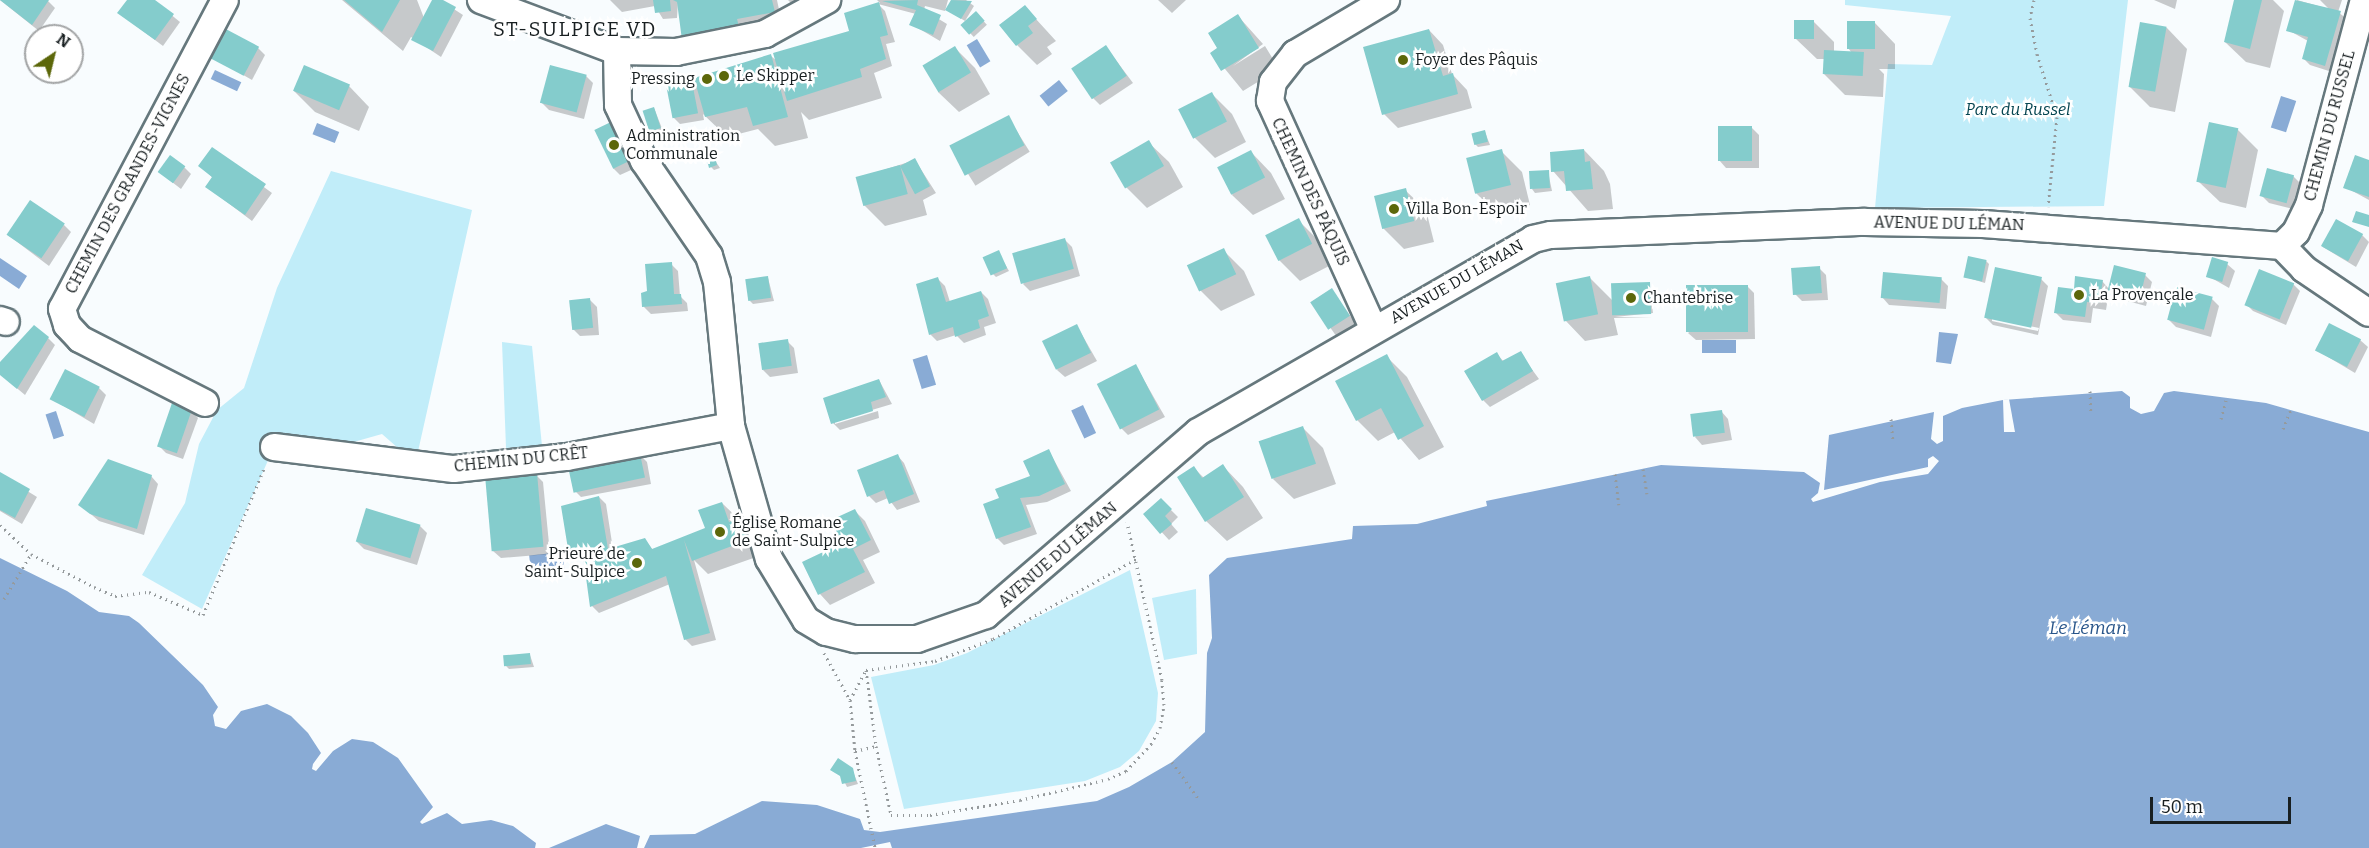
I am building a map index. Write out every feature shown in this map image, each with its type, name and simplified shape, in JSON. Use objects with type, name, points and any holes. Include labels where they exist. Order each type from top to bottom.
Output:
[{"type":"street","name":"CHEMIN DES GRANDES-VIGNES","points":[[205,403],[80,339],[67,325],[62,309],[225,0]]},
{"type":"street","points":[[481,0],[617,51],[676,52],[737,42],[765,34],[827,0]]},
{"type":"street","name":"CHEMIN DES PÂQUIS","points":[[1374,330],[1270,101],[1273,82],[1295,54],[1386,0]]},
{"type":"street","name":"CHEMIN DU RUSSEL","points":[[2282,246],[2296,232],[2310,206],[2364,0]]},
{"type":"street","points":[[617,51],[618,105],[644,161],[709,256],[715,273],[731,426]]},
{"type":"street","name":"AVENUE DU LÉMAN","points":[[731,426],[769,560],[806,620],[826,632],[855,639],[917,639],[956,628],[995,609],[1198,432],[1533,239],[1551,235],[1865,222],[1983,224],[2282,246]]},
{"type":"street","points":[[2282,246],[2304,269],[2369,313]]},
{"type":"street","name":"CHEMIN DU CRÊT","points":[[273,447],[454,470],[567,457],[731,426]]},
{"type":"path","points":[[2034,0],[2030,18],[2037,54],[2057,117],[2047,213]]},
{"type":"path","points":[[2090,391],[2091,414]]},
{"type":"path","points":[[2221,419],[2227,398]]},
{"type":"path","points":[[2283,429],[2291,410]]},
{"type":"path","points":[[1891,419],[1893,441]]},
{"type":"path","points":[[0,525],[32,554],[115,596],[149,592],[203,615],[273,447]]},
{"type":"path","points":[[1643,469],[1647,494]]},
{"type":"path","points":[[1615,474],[1618,505]]},
{"type":"path","points":[[866,670],[876,746],[891,815],[930,815],[1020,800],[1108,779],[1140,759],[1160,728],[1164,705],[1122,499]]},
{"type":"path","points":[[4,599],[32,554]]},
{"type":"path","points":[[823,650],[850,700],[855,751],[875,848]]},
{"type":"path","points":[[855,751],[876,746]]},
{"type":"path","points":[[1172,762],[1198,798]]},
{"type":"green space","name":"Parc du Russel","points":[[1845,0],[2128,0],[2104,206],[1875,208],[1888,64],[1932,65],[1951,16],[1845,5]]},
{"type":"green space","points":[[331,171],[472,210],[417,456],[406,455],[382,434],[336,447],[274,447],[202,609],[142,575],[185,503],[199,444],[217,410],[244,388],[277,288]]},
{"type":"green space","points":[[502,342],[532,346],[542,446],[506,448]]},
{"type":"green space","points":[[1130,570],[1158,693],[1156,721],[1139,751],[1120,767],[1085,781],[904,809],[871,677],[934,665],[967,653]]},
{"type":"green space","points":[[1196,589],[1197,654],[1164,660],[1152,598]]},
{"type":"water","points":[[977,39],[990,61],[980,67],[967,45]]},
{"type":"water","points":[[215,70],[241,82],[237,91],[211,79]]},
{"type":"water","points":[[1059,80],[1068,91],[1048,107],[1040,96]]},
{"type":"water","points":[[2281,96],[2296,101],[2286,132],[2271,127]]},
{"type":"water","points":[[317,123],[339,132],[335,143],[313,134]]},
{"type":"water","points":[[0,258],[27,276],[19,289],[0,276]]},
{"type":"water","points":[[1939,332],[1958,334],[1951,364],[1936,362]]},
{"type":"water","points":[[1702,340],[1736,340],[1736,353],[1702,353]]},
{"type":"water","points":[[927,355],[936,385],[922,389],[913,359]]},
{"type":"water","name":"Le Léman","points":[[2122,391],[2130,397],[2130,408],[2141,414],[2154,411],[2164,393],[2174,391],[2266,403],[2369,432],[2369,848],[892,848],[890,842],[861,848],[644,848],[650,835],[695,834],[762,801],[817,805],[860,819],[864,830],[880,832],[1097,801],[1129,787],[1172,762],[1205,732],[1207,653],[1212,638],[1209,575],[1227,558],[1352,539],[1353,526],[1417,524],[1487,506],[1486,501],[1661,465],[1804,472],[1820,483],[1818,493],[1811,499],[1813,502],[1880,482],[1928,474],[1939,461],[1933,456],[1928,459],[1928,467],[1824,490],[1829,435],[1934,412],[1931,439],[1937,444],[1943,441],[1943,416],[1962,408],[2003,400]]},
{"type":"water","points":[[1083,405],[1096,433],[1084,439],[1071,410]]},
{"type":"water","points":[[56,411],[64,436],[54,439],[46,414]]},
{"type":"water","points":[[563,552],[565,570],[531,573],[529,556]]},
{"type":"water","points":[[0,558],[67,591],[99,612],[129,616],[139,623],[203,685],[218,707],[213,715],[215,726],[226,729],[241,711],[267,704],[291,716],[308,733],[321,753],[313,764],[312,769],[316,771],[333,751],[352,739],[373,742],[398,758],[433,807],[420,822],[422,824],[447,813],[462,824],[491,820],[513,826],[536,843],[535,848],[0,848]]},
{"type":"water","points":[[606,824],[640,836],[637,848],[549,848]]},
{"type":"pier","points":[[2009,399],[2015,432],[2004,432],[2003,400]]},
{"type":"building","points":[[0,0],[49,0],[31,24]]},
{"type":"building","points":[[127,0],[155,0],[174,14],[155,40],[117,13]]},
{"type":"building","points":[[344,0],[400,0],[382,32]]},
{"type":"building","points":[[432,0],[443,0],[456,7],[433,51],[411,40]]},
{"type":"building","points":[[653,0],[670,0],[671,11],[655,13]]},
{"type":"building","points":[[673,0],[772,0],[775,12],[737,19],[740,31],[682,40],[677,2]]},
{"type":"building","points":[[918,0],[917,5],[941,15],[933,35],[909,25],[916,10],[882,1]]},
{"type":"building","points":[[951,0],[972,1],[961,19],[945,10]]},
{"type":"building","points":[[2234,0],[2262,0],[2250,49],[2224,42]]},
{"type":"building","points":[[2295,0],[2341,11],[2325,66],[2302,59],[2308,37],[2286,31]]},
{"type":"building","points":[[879,2],[888,35],[880,37],[886,59],[860,69],[862,77],[787,101],[773,53],[849,31],[851,38],[844,13]]},
{"type":"building","points":[[1025,5],[1037,19],[1028,26],[1033,33],[1016,46],[999,25]]},
{"type":"building","points":[[976,11],[985,21],[969,35],[960,25]]},
{"type":"building","points":[[1238,14],[1259,48],[1221,71],[1210,53],[1217,48],[1208,33]]},
{"type":"building","points":[[1794,20],[1814,20],[1814,39],[1794,39]]},
{"type":"building","points":[[1847,21],[1875,21],[1875,49],[1847,49]]},
{"type":"building","points":[[2140,22],[2167,27],[2155,92],[2129,87]]},
{"type":"building","points":[[222,27],[259,47],[244,76],[207,56]]},
{"type":"building","name":"Foyer des Pâquis","points":[[1429,29],[1443,76],[1453,73],[1458,94],[1382,115],[1363,47]]},
{"type":"building","points":[[1106,45],[1127,76],[1092,99],[1071,68]]},
{"type":"building","points":[[955,46],[971,73],[938,92],[922,66]]},
{"type":"building","points":[[1824,50],[1864,52],[1863,76],[1823,74]]},
{"type":"building","points":[[771,54],[788,117],[753,126],[747,107],[705,117],[694,78]]},
{"type":"building","points":[[304,65],[350,85],[339,110],[293,91]]},
{"type":"building","points":[[550,65],[587,75],[577,113],[540,103]]},
{"type":"building","points":[[691,77],[698,113],[673,118],[665,82]]},
{"type":"building","points":[[1212,92],[1227,121],[1193,139],[1178,109]]},
{"type":"building","points":[[654,107],[661,128],[649,132],[643,111]]},
{"type":"building","points":[[1009,115],[1024,145],[965,176],[949,145]]},
{"type":"building","name":"Administration Communale","points":[[615,120],[634,159],[613,169],[594,130]]},
{"type":"building","points":[[2209,122],[2238,128],[2226,188],[2196,182]]},
{"type":"building","points":[[1718,126],[1752,126],[1752,161],[1718,161]]},
{"type":"building","points":[[1485,130],[1488,142],[1474,145],[1471,133]]},
{"type":"building","points":[[1149,140],[1164,166],[1125,188],[1110,162]]},
{"type":"building","points":[[212,147],[266,184],[245,215],[205,187],[212,177],[198,166]]},
{"type":"building","points":[[1502,149],[1511,185],[1475,194],[1466,158]]},
{"type":"building","points":[[1584,149],[1585,162],[1590,161],[1593,189],[1566,191],[1564,171],[1551,172],[1550,152]]},
{"type":"building","points":[[1251,150],[1265,178],[1231,195],[1217,167]]},
{"type":"building","points":[[170,155],[185,166],[173,183],[158,172]]},
{"type":"building","points":[[2355,155],[2369,160],[2369,197],[2343,188]]},
{"type":"building","points":[[715,157],[717,165],[709,168],[707,160]]},
{"type":"building","points":[[915,158],[930,186],[915,194],[900,166]]},
{"type":"building","points":[[900,165],[908,194],[863,206],[856,177]]},
{"type":"building","points":[[2267,168],[2294,175],[2287,203],[2259,196]]},
{"type":"building","points":[[1549,170],[1550,188],[1530,189],[1529,171]]},
{"type":"building","name":"Villa Bon-Espoir","points":[[1406,188],[1414,221],[1382,229],[1374,196]]},
{"type":"building","points":[[30,200],[65,223],[41,258],[7,235]]},
{"type":"building","points":[[2356,211],[2369,215],[2369,227],[2352,222]]},
{"type":"building","points":[[1299,218],[1312,244],[1278,261],[1265,235]]},
{"type":"building","points":[[2336,219],[2363,234],[2348,261],[2321,246]]},
{"type":"building","points":[[1065,238],[1074,269],[1021,284],[1012,253]]},
{"type":"building","points":[[1224,248],[1236,274],[1199,292],[1187,265]]},
{"type":"building","points":[[999,250],[1007,268],[991,276],[983,257]]},
{"type":"building","points":[[1968,256],[1987,260],[1982,281],[1963,278]]},
{"type":"building","points":[[2212,257],[2228,262],[2222,282],[2206,277]]},
{"type":"building","points":[[672,262],[674,294],[681,294],[682,304],[642,307],[641,293],[647,291],[645,264]]},
{"type":"building","points":[[2114,265],[2146,273],[2139,300],[2107,292]]},
{"type":"building","points":[[1820,266],[1822,293],[1793,295],[1791,268]]},
{"type":"building","points":[[1995,267],[2042,277],[2031,328],[1984,318]]},
{"type":"building","points":[[2259,269],[2294,283],[2280,319],[2244,305]]},
{"type":"building","points":[[1883,272],[1942,277],[1940,303],[1881,298]]},
{"type":"building","points":[[768,276],[771,298],[748,301],[745,279]]},
{"type":"building","points":[[1590,276],[1598,314],[1564,321],[1556,283]]},
{"type":"building","name":"La Provençale","points":[[2075,276],[2103,280],[2099,303],[2087,302],[2085,317],[2054,313],[2058,287],[2074,289]]},
{"type":"building","points":[[938,277],[946,302],[981,291],[989,316],[978,320],[980,328],[955,337],[953,327],[929,335],[916,284]]},
{"type":"building","name":"Chantebrise","points":[[1650,282],[1651,314],[1612,315],[1611,283]]},
{"type":"building","points":[[1686,285],[1748,285],[1748,332],[1686,332]]},
{"type":"building","points":[[2176,287],[2213,297],[2204,330],[2167,320]]},
{"type":"building","points":[[1332,288],[1350,316],[1328,330],[1310,302]]},
{"type":"building","points":[[590,298],[593,328],[572,330],[569,300]]},
{"type":"building","points":[[2329,323],[2361,339],[2347,367],[2315,351]]},
{"type":"building","points":[[1077,324],[1091,353],[1056,370],[1042,341]]},
{"type":"building","points":[[34,325],[49,337],[17,389],[0,375],[0,362]]},
{"type":"building","points":[[788,339],[792,366],[762,370],[758,343]]},
{"type":"building","points":[[1521,351],[1533,371],[1482,401],[1464,371],[1497,352],[1502,361]]},
{"type":"building","points":[[1387,354],[1424,426],[1398,440],[1381,408],[1356,421],[1335,381]]},
{"type":"building","points":[[1136,364],[1159,409],[1120,429],[1097,384]]},
{"type":"building","points":[[65,369],[100,387],[84,417],[50,399]]},
{"type":"building","points":[[879,379],[886,397],[871,402],[873,411],[831,424],[823,398]]},
{"type":"building","points":[[172,403],[192,410],[177,453],[157,446]]},
{"type":"building","points":[[1722,410],[1725,433],[1693,437],[1690,414]]},
{"type":"building","points":[[1303,426],[1316,464],[1272,479],[1259,441]]},
{"type":"building","points":[[1049,449],[1065,484],[1039,496],[1020,498],[1031,527],[996,539],[983,504],[999,498],[995,489],[1030,476],[1023,461]]},
{"type":"building","points":[[640,454],[645,477],[574,493],[569,469]]},
{"type":"building","points":[[898,454],[914,494],[889,504],[884,490],[867,497],[857,470]]},
{"type":"building","points":[[108,459],[152,475],[137,529],[90,514],[78,505]]},
{"type":"building","points":[[1223,464],[1244,497],[1205,522],[1177,477],[1194,466],[1202,478]]},
{"type":"building","points":[[0,472],[30,489],[15,518],[0,510]]},
{"type":"building","points":[[537,473],[543,547],[492,551],[485,478]]},
{"type":"building","name":"Prieuré de Saint-Sulpice","points":[[599,496],[608,549],[645,538],[652,549],[705,528],[698,510],[722,502],[729,522],[740,518],[748,540],[692,561],[684,540],[710,633],[684,640],[666,576],[590,607],[582,548],[568,549],[561,506]]},
{"type":"building","points":[[1161,498],[1172,509],[1165,516],[1172,524],[1160,534],[1143,514]]},
{"type":"building","points":[[366,508],[421,525],[410,558],[356,541]]},
{"type":"building","points":[[855,509],[871,540],[853,549],[865,572],[818,595],[802,562],[842,543],[831,520]]},
{"type":"building","points":[[530,653],[531,664],[504,666],[503,655]]},
{"type":"building","points":[[838,758],[853,768],[856,781],[842,784],[840,776],[830,770]]},
{"type":"place","name":"Foyer des Pâquis","points":[[1403,60]]},
{"type":"place","name":"Le Skipper","points":[[724,76]]},
{"type":"place","name":"Pressing","points":[[707,79]]},
{"type":"place","name":"Administration Communale","points":[[614,145]]},
{"type":"place","name":"Villa Bon-Espoir","points":[[1394,209]]},
{"type":"place","name":"La Provençale","points":[[2079,295]]},
{"type":"place","name":"Chantebrise","points":[[1631,298]]},
{"type":"place","name":"Église Romane de Saint-Sulpice","points":[[720,532]]},
{"type":"place","name":"Prieuré de Saint-Sulpice","points":[[637,563]]},
{"type":"district","name":"ST-SULPICE VD","points":[[575,29]]}]
